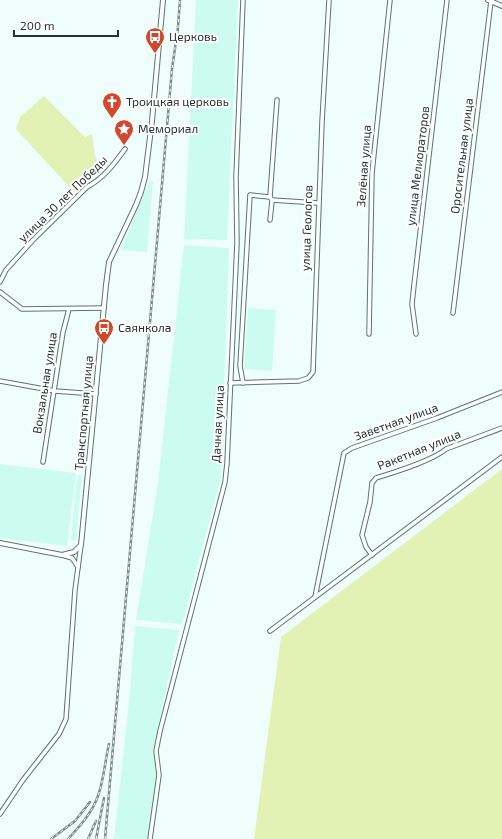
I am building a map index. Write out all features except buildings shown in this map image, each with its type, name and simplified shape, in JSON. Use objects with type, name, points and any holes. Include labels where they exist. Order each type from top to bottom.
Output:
[{"type":"street","name":"Транспортная улица","points":[[0,814],[23,780],[58,734],[66,719],[75,590],[81,544],[109,262],[136,205],[145,177],[152,121],[163,0]]},
{"type":"street","name":"Дачная улица","points":[[150,839],[159,775],[156,751],[160,731],[224,482],[227,463],[237,243],[236,177],[243,0]]},
{"type":"street","name":"улица Геологов","points":[[230,383],[299,381],[308,378],[312,372],[318,203],[329,0]]},
{"type":"street","name":"Зелёная улица","points":[[369,334],[372,173],[390,0]]},
{"type":"street","name":"улица Мелиораторов","points":[[416,334],[412,304],[447,0]]},
{"type":"street","points":[[489,1],[502,6]]},
{"type":"street","name":"Оросительная улица","points":[[453,313],[489,1]]},
{"type":"street","points":[[270,220],[277,100]]},
{"type":"street","name":"улица 30 лет Победы","points":[[0,282],[6,270],[34,239],[87,187],[96,182],[109,170],[125,149]]},
{"type":"street","points":[[243,383],[240,366],[250,196],[318,203]]},
{"type":"street","points":[[0,292],[22,309],[104,308]]},
{"type":"street","name":"Вокзальная улица","points":[[43,462],[63,332],[69,309]]},
{"type":"street","points":[[0,381],[54,391],[96,394]]},
{"type":"street","name":"Заветная улица","points":[[315,597],[344,453],[352,448],[437,418],[502,392]]},
{"type":"street","name":"Ракетная улица","points":[[372,555],[366,547],[362,535],[370,502],[372,483],[376,478],[430,458],[446,449],[502,428]]},
{"type":"street","points":[[270,631],[502,456]]},
{"type":"street","points":[[0,543],[72,558],[78,567]]},
{"type":"street","points":[[62,555],[74,552],[81,544]]},
{"type":"shaded area","points":[[196,0],[238,0],[227,240],[184,239]]},
{"type":"shaded area","points":[[149,181],[153,182],[147,252],[121,250]]},
{"type":"shaded area","points":[[184,245],[229,248],[221,477],[182,624],[136,620],[158,483]]},
{"type":"shaded area","points":[[248,308],[276,310],[272,371],[244,369]]},
{"type":"shaded area","points":[[0,464],[76,473],[67,546],[0,538]]},
{"type":"shaded area","points":[[77,475],[82,475],[76,541],[71,540]]},
{"type":"shaded area","points":[[135,626],[179,630],[153,749],[156,775],[147,839],[114,839],[129,702]]},
{"type":"green space","points":[[44,96],[85,137],[92,134],[95,156],[101,167],[74,192],[16,129],[20,117]]},
{"type":"green space","points":[[502,469],[502,839],[254,839],[281,637]]},
{"type":"railway","points":[[177,40],[180,0]]},
{"type":"railway","points":[[105,839],[172,69],[177,34]]},
{"type":"railway","points":[[68,839],[85,819],[98,796],[102,783],[109,744]]},
{"type":"railway","points":[[96,839],[104,798]]},
{"type":"railway","points":[[51,839],[75,821],[90,802]]},
{"type":"railway","points":[[88,839],[96,821]]},
{"type":"place","name":"Церковь","points":[[155,54]]},
{"type":"place","name":"Троицкая церковь","points":[[112,119]]},
{"type":"place","name":"Мемориал","points":[[124,146]]},
{"type":"place","name":"Саянкола","points":[[104,345]]}]
